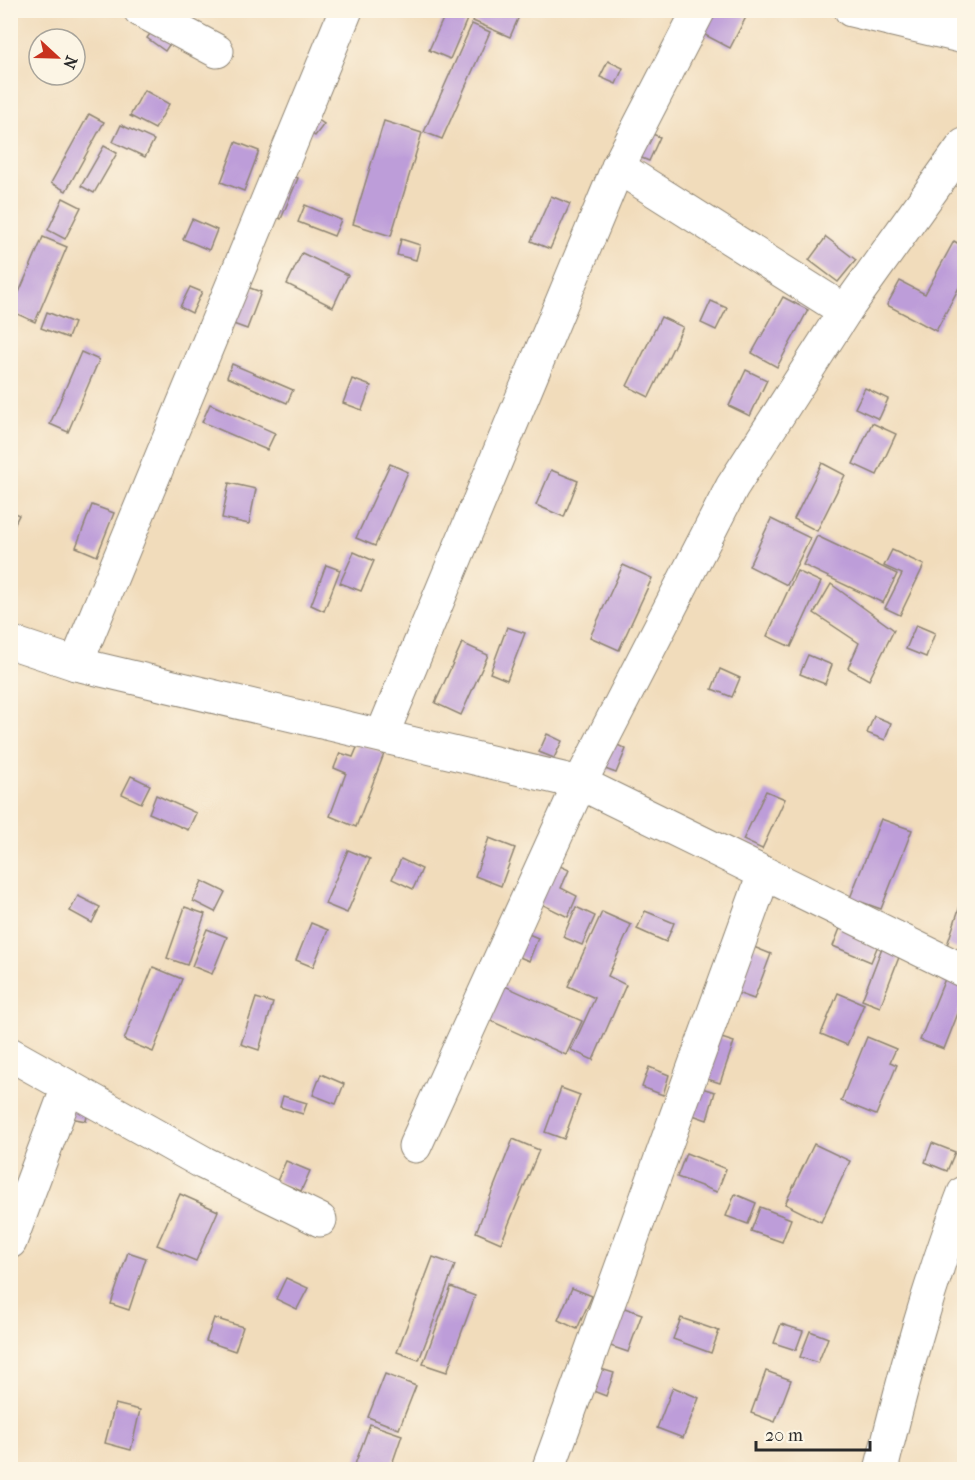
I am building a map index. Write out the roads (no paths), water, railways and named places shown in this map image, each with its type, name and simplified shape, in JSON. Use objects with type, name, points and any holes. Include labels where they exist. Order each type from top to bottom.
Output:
[{"type":"street","points":[[140,10],[217,51]]},
{"type":"street","points":[[76,664],[346,10]]},
{"type":"street","points":[[382,735],[618,167],[699,10]]},
{"type":"street","points":[[851,10],[964,37]]},
{"type":"street","points":[[415,1146],[580,783],[732,487],[844,311],[964,146]]},
{"type":"street","points":[[618,167],[844,311]]},
{"type":"street","points":[[10,642],[76,664],[580,783],[964,971]]},
{"type":"street","points":[[548,1470],[764,874]]},
{"type":"street","points":[[10,1054],[204,1163],[320,1220]]},
{"type":"street","points":[[10,1242],[68,1088]]},
{"type":"street","points":[[881,1470],[903,1382],[938,1264],[964,1193]]}]
